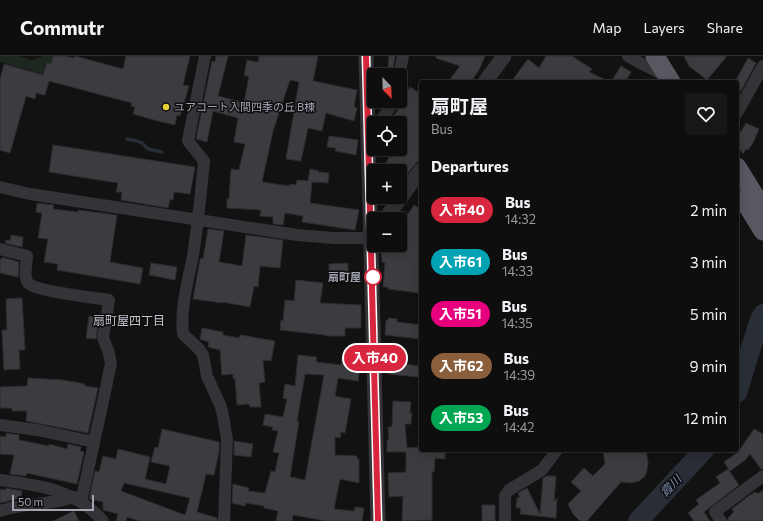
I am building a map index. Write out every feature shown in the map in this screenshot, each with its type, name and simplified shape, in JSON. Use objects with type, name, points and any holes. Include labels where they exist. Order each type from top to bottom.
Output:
[{"type":"highway","points":[[655,56],[675,80]]},
{"type":"highway","points":[[668,56],[675,80]]},
{"type":"highway","points":[[739,170],[763,209]]},
{"type":"highway","points":[[739,192],[763,231]]},
{"type":"street","points":[[205,56],[188,141],[204,161],[198,220],[183,303],[182,329],[183,334],[199,349],[203,355],[207,376],[221,407],[223,416],[227,439],[224,521]]},
{"type":"street","points":[[366,56],[370,116]]},
{"type":"street","points":[[400,68],[403,56]]},
{"type":"street","points":[[486,80],[504,56]]},
{"type":"street","points":[[628,56],[675,80]]},
{"type":"street","points":[[739,109],[763,66]]},
{"type":"street","points":[[371,156],[373,212]]},
{"type":"street","points":[[390,212],[419,173]]},
{"type":"street","points":[[0,187],[30,194],[297,235],[334,238],[367,236]]},
{"type":"street","points":[[0,249],[27,256],[25,277],[27,282],[32,286],[109,300],[104,338],[110,362],[94,442],[77,500]]},
{"type":"street","points":[[373,252],[378,521]]},
{"type":"street","points":[[0,425],[37,430],[94,442]]},
{"type":"street","points":[[505,521],[505,496],[509,490],[542,470],[556,452]]},
{"type":"street","points":[[722,521],[715,512],[763,476]]},
{"type":"street","points":[[0,480],[63,492],[94,511],[103,521]]},
{"type":"street","points":[[0,511],[11,507],[28,504],[77,500]]},
{"type":"shaded area","points":[[0,56],[18,56],[32,60],[43,56],[53,56],[51,63],[46,62],[43,74],[0,62]]},
{"type":"building","name":"ユアコート入間四季の丘 B棟","points":[[53,56],[74,58],[75,56],[123,69],[126,56],[190,56],[183,85],[189,86],[180,116],[177,115],[175,125],[154,120],[133,114],[135,107],[131,106],[132,103],[49,81],[45,95],[36,93],[35,99],[26,96],[10,153],[0,150],[0,79],[4,64],[43,75],[47,62],[51,64]]},
{"type":"building","points":[[216,56],[228,56],[218,96],[244,103],[249,76],[244,76],[247,60],[258,62],[259,56],[318,56],[313,81],[357,90],[354,107],[357,108],[354,121],[326,113],[322,131],[308,128],[301,161],[286,159],[299,82],[290,80],[273,131],[262,182],[289,186],[290,184],[296,185],[297,180],[308,181],[310,169],[319,171],[318,172],[329,173],[328,183],[312,182],[310,203],[359,210],[355,230],[302,222],[303,216],[285,213],[283,225],[273,224],[273,217],[260,216],[261,210],[227,208],[231,169],[239,170],[245,144],[234,142],[238,118],[213,111],[207,142],[196,139],[212,61],[215,62]]},
{"type":"building","points":[[389,56],[395,56],[393,68],[388,68]]},
{"type":"building","points":[[436,56],[485,56],[479,70],[472,80],[450,80],[460,66],[436,58]]},
{"type":"building","points":[[546,56],[572,56],[592,69],[589,72],[606,80],[512,80],[528,59],[539,68]]},
{"type":"building","points":[[684,56],[727,56],[707,80],[689,66]]},
{"type":"building","points":[[748,58],[756,63],[741,91],[739,90],[739,80],[737,80]]},
{"type":"building","points":[[621,66],[631,72],[626,80],[612,80]]},
{"type":"building","points":[[410,87],[419,93],[419,159],[407,174],[407,164],[386,164],[390,156],[407,156],[407,116],[394,115],[399,108],[407,108],[407,92]]},
{"type":"building","points":[[746,123],[759,129],[753,143],[743,154],[739,148],[739,135]]},
{"type":"building","points":[[329,136],[358,140],[356,155],[335,151],[336,148],[327,147]]},
{"type":"building","points":[[53,145],[195,167],[190,194],[174,192],[173,200],[170,200],[168,208],[121,200],[122,192],[116,192],[118,183],[49,172]]},
{"type":"building","points":[[37,203],[54,205],[53,209],[78,212],[78,210],[117,215],[110,262],[143,268],[140,284],[57,270],[58,264],[44,262],[48,239],[38,238],[42,213],[36,212]]},
{"type":"building","points":[[414,205],[419,208],[419,293],[383,287],[385,263],[382,262],[381,252],[407,252],[407,216]]},
{"type":"building","points":[[208,229],[224,231],[219,262],[242,266],[246,235],[283,240],[280,268],[260,266],[258,287],[254,286],[250,307],[193,299],[200,260],[201,258],[203,259]]},
{"type":"building","points":[[11,235],[23,237],[22,247],[5,243],[6,240],[10,241]]},
{"type":"building","points":[[2,257],[19,262],[18,277],[0,273],[0,259],[2,259]]},
{"type":"building","points":[[151,263],[177,267],[175,280],[149,275]]},
{"type":"building","points":[[348,263],[348,277],[329,277],[329,264]]},
{"type":"building","points":[[296,280],[323,283],[320,303],[361,305],[361,328],[345,328],[345,336],[326,336],[280,330],[281,320],[283,321],[285,300],[294,301]]},
{"type":"building","points":[[22,298],[25,350],[19,350],[20,369],[4,370],[2,330],[7,330],[6,299]]},
{"type":"building","points":[[89,316],[99,317],[96,339],[86,338]]},
{"type":"building","points":[[389,318],[397,319],[397,322],[419,325],[419,339],[385,335],[386,321]]},
{"type":"building","points":[[202,328],[223,332],[223,335],[239,338],[240,335],[275,341],[271,361],[263,360],[265,382],[259,383],[261,407],[250,407],[249,404],[237,405],[235,378],[233,379],[233,374],[222,375],[220,350],[208,347],[209,342],[200,339]]},
{"type":"building","points":[[298,355],[317,357],[316,362],[341,365],[342,357],[361,361],[358,381],[338,378],[335,396],[351,399],[345,433],[341,432],[340,438],[335,437],[335,455],[356,456],[359,460],[359,483],[340,479],[334,509],[354,511],[355,507],[364,508],[362,521],[326,521],[293,515],[292,521],[276,521],[278,511],[264,508],[264,506],[246,503],[245,506],[232,503],[233,484],[249,488],[248,491],[265,493],[271,471],[275,472],[279,453],[273,452],[278,431],[272,430],[273,427],[263,425],[265,414],[283,417],[287,399],[283,398],[285,384],[295,386]],"holes":[[[305,374],[324,375],[305,480],[290,477]]]},
{"type":"building","points":[[390,362],[419,366],[418,377],[388,374]]},
{"type":"building","points":[[28,378],[63,380],[98,388],[88,433],[26,421],[27,411],[12,411],[12,408],[0,408],[0,387],[27,386]]},
{"type":"building","points":[[393,401],[411,402],[411,424],[405,424],[407,448],[419,447],[419,452],[445,452],[445,459],[435,458],[434,472],[432,472],[432,520],[402,521],[403,496],[389,497],[388,473],[406,472],[406,452],[387,452],[387,440],[389,439],[388,427],[392,427]]},
{"type":"building","points":[[162,429],[219,442],[219,452],[214,475],[206,474],[197,512],[217,518],[217,521],[140,521],[127,517],[126,521],[116,521],[118,514],[103,510],[103,502],[89,499],[95,471],[99,472],[103,456],[116,459],[118,449],[150,457],[145,479],[166,484],[170,466],[151,462],[155,447],[158,448]],"holes":[[[124,483],[190,498],[185,515],[121,491]]]},
{"type":"building","points":[[754,429],[763,434],[763,469],[761,469],[750,454],[745,460],[730,471],[724,462],[739,451]]},
{"type":"building","points":[[6,433],[19,435],[19,440],[49,446],[49,444],[67,449],[68,444],[81,447],[80,451],[84,452],[77,484],[27,473],[26,476],[10,474],[14,455],[0,454],[0,436],[6,437]]},
{"type":"building","points":[[234,441],[253,444],[251,457],[234,455]]},
{"type":"building","points":[[603,452],[646,452],[648,463],[645,476],[639,481],[631,483],[621,482],[587,521],[580,521],[573,514],[568,504],[581,491],[571,482],[584,468],[593,476],[605,464]]},
{"type":"building","points":[[728,469],[739,485],[704,512],[710,521],[694,521],[688,513],[699,504],[696,500],[720,483],[716,477]]},
{"type":"building","points":[[547,476],[556,476],[554,502],[557,498],[556,518],[520,514],[521,508],[516,508],[517,498],[520,497],[518,493],[527,488],[540,514],[543,478]]},
{"type":"building","points":[[6,488],[22,491],[21,498],[0,503],[0,489],[6,490]]},
{"type":"building","points":[[763,490],[763,521],[728,521],[728,518],[734,512],[732,509],[750,495],[756,492],[758,494]]},
{"type":"building","points":[[482,505],[495,505],[495,521],[482,521]]},
{"type":"building","points":[[74,511],[79,521],[53,521]]},
{"type":"waterway","points":[[127,139],[142,143],[148,149],[162,152]]},
{"type":"waterway","name":"霞川","points":[[739,387],[758,325],[763,314]]},
{"type":"waterway","name":"霞川","points":[[638,521],[702,452]]},
{"type":"bus line","name":"入市40","points":[[366,56],[378,521]]},
{"type":"place","name":"ユアコート入間四季の丘 B棟","points":[[166,107]]},
{"type":"place","name":"扇町屋","points":[[373,277]]},
{"type":"district","name":"扇町屋四丁目","points":[[129,321]]}]
